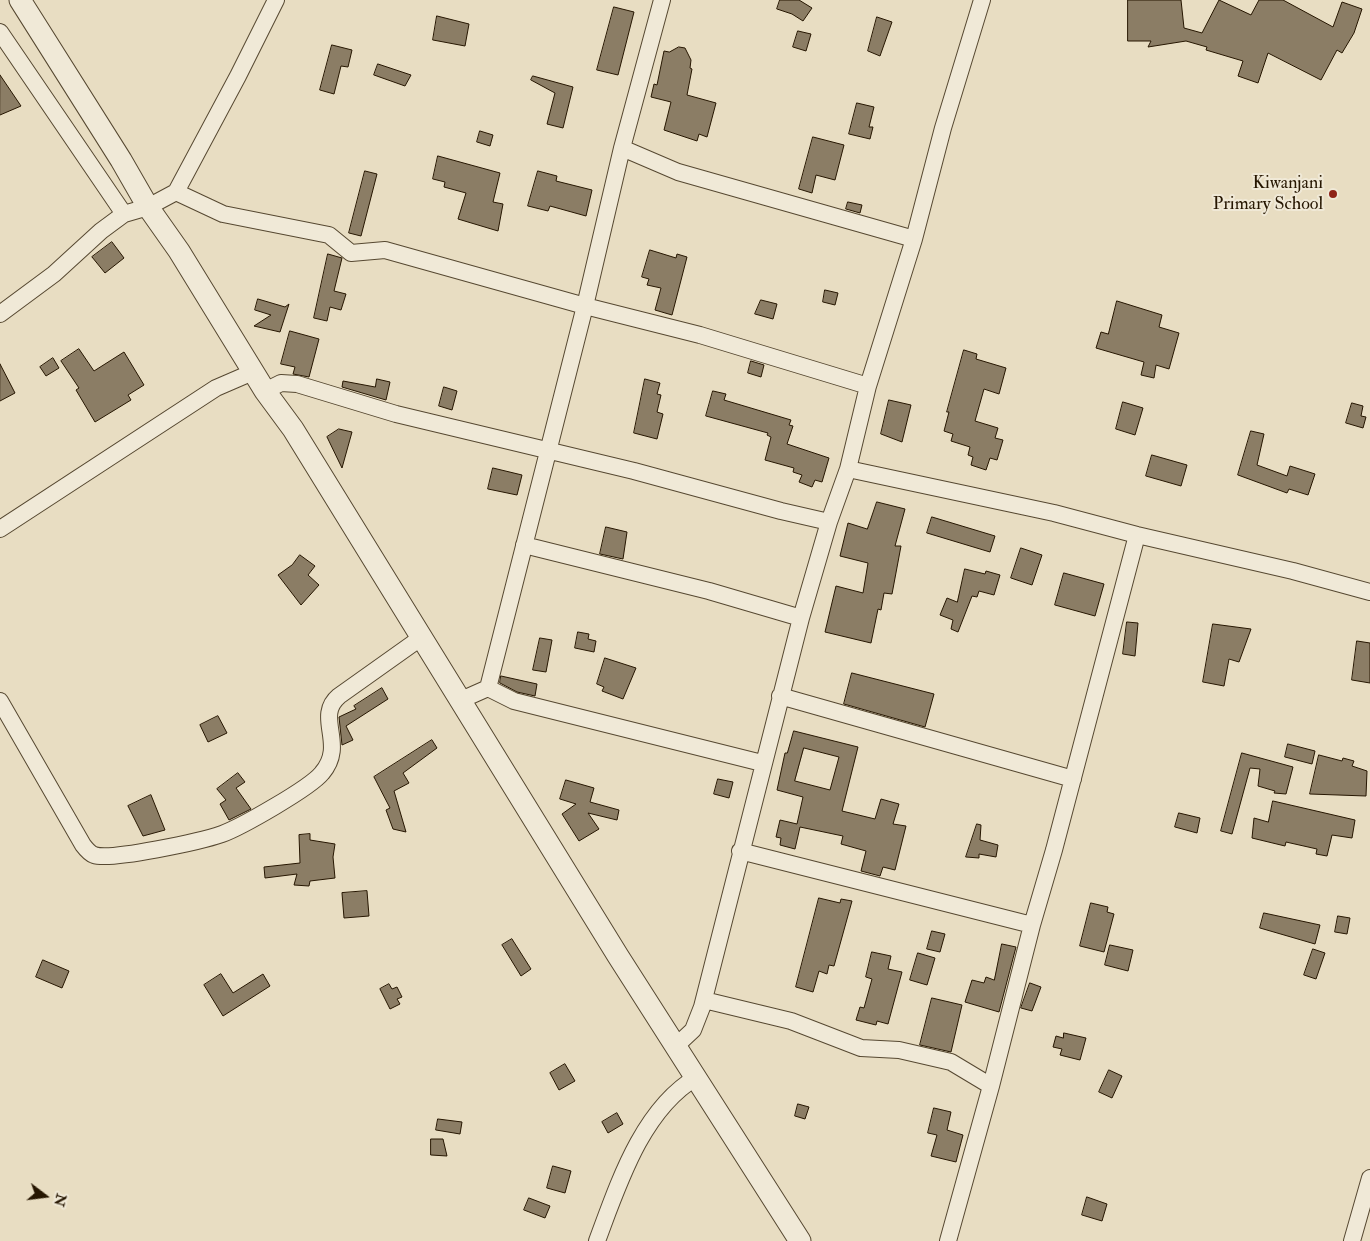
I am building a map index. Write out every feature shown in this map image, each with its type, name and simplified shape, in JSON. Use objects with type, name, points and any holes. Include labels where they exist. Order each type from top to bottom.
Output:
[{"type":"street","points":[[20,0],[265,391],[293,429],[618,956],[677,1045],[800,1241]]},
{"type":"street","points":[[0,314],[54,274],[124,214],[148,207],[176,192],[276,0]]},
{"type":"street","points":[[488,688],[585,306],[622,148],[662,0]]},
{"type":"street","points":[[677,1045],[693,1030],[704,1000],[762,763],[801,618],[829,522],[848,469],[868,386],[914,239],[943,128],[982,0]]},
{"type":"street","points":[[0,32],[124,214]]},
{"type":"street","points":[[622,148],[678,172],[914,239]]},
{"type":"street","points":[[176,192],[223,214],[329,235],[351,254],[384,250],[700,336],[868,386]]},
{"type":"street","points":[[0,529],[216,388],[253,372]]},
{"type":"street","points":[[265,391],[281,383],[297,384],[396,414],[549,450],[829,522]]},
{"type":"street","points":[[848,469],[1054,513],[1138,535],[1293,571],[1370,592]]},
{"type":"street","points":[[948,1241],[1138,535]]},
{"type":"street","points":[[524,545],[709,591],[801,618]]},
{"type":"street","points":[[0,701],[83,845],[95,855],[119,856],[220,835],[309,784],[324,771],[334,750],[328,717],[330,706],[339,696],[422,637]]},
{"type":"street","points":[[461,700],[488,688]]},
{"type":"street","points":[[488,688],[514,702],[762,763]]},
{"type":"street","points":[[780,696],[1073,779]]},
{"type":"street","points":[[740,851],[1032,925]]},
{"type":"street","points":[[704,1000],[791,1021],[861,1048],[899,1050],[951,1062],[991,1086]]},
{"type":"street","points":[[597,1241],[628,1160],[637,1145],[672,1095],[697,1077]]},
{"type":"street","points":[[1352,1241],[1370,1178]]},
{"type":"building","points":[[780,0],[799,0],[812,8],[803,21],[792,14],[777,9]]},
{"type":"building","points":[[1128,0],[1181,0],[1184,28],[1202,33],[1219,0],[1251,15],[1259,0],[1283,0],[1333,27],[1342,2],[1362,9],[1354,33],[1342,53],[1337,50],[1321,80],[1268,53],[1258,83],[1238,76],[1243,61],[1206,50],[1207,47],[1186,41],[1148,47],[1151,41],[1128,41]]},
{"type":"building","points":[[614,7],[634,12],[618,75],[597,70]]},
{"type":"building","points":[[437,16],[469,24],[465,46],[433,40]]},
{"type":"building","points":[[877,17],[892,22],[880,56],[868,51]]},
{"type":"building","points":[[798,31],[811,34],[806,51],[793,47]]},
{"type":"building","points":[[332,45],[352,50],[348,67],[341,66],[334,94],[320,90]]},
{"type":"building","points":[[679,47],[685,48],[691,60],[690,68],[692,69],[687,95],[716,103],[707,137],[699,134],[697,141],[664,130],[671,102],[651,97],[654,84],[657,85],[664,51],[669,52]]},
{"type":"building","points":[[378,64],[411,75],[405,86],[374,75]]},
{"type":"building","points":[[0,75],[21,106],[0,115]]},
{"type":"building","points":[[533,76],[573,87],[563,128],[547,124],[555,93],[531,80]]},
{"type":"building","points":[[857,103],[874,107],[869,127],[873,127],[870,139],[849,134]]},
{"type":"building","points":[[480,131],[493,135],[490,146],[477,142]]},
{"type":"building","points":[[813,137],[844,145],[835,180],[816,175],[812,193],[799,189]]},
{"type":"building","points":[[438,156],[500,173],[493,202],[503,204],[498,231],[458,219],[466,193],[444,187],[445,182],[433,179]]},
{"type":"building","points":[[365,171],[377,174],[361,236],[349,233]]},
{"type":"building","points":[[538,171],[557,176],[556,181],[592,190],[586,216],[550,206],[548,211],[528,206]]},
{"type":"building","points":[[848,202],[862,205],[860,213],[846,209]]},
{"type":"building","points":[[112,242],[124,258],[105,273],[92,257]]},
{"type":"building","points":[[650,250],[676,258],[677,254],[687,257],[672,315],[655,310],[661,288],[647,285],[649,279],[642,277]]},
{"type":"building","points":[[328,254],[342,258],[334,291],[346,294],[341,310],[330,307],[327,321],[314,318]]},
{"type":"building","points":[[825,290],[838,293],[835,305],[823,302]]},
{"type":"building","points":[[258,299],[285,307],[289,304],[280,332],[254,326],[271,315],[255,310]]},
{"type":"building","points":[[761,300],[777,304],[773,319],[755,314]]},
{"type":"building","points":[[1117,301],[1162,315],[1159,327],[1179,333],[1169,369],[1156,365],[1154,378],[1141,375],[1144,362],[1096,348],[1101,332],[1108,334]]},
{"type":"building","points":[[290,331],[319,339],[309,377],[293,374],[295,367],[281,364]]},
{"type":"building","points":[[79,349],[94,371],[124,352],[144,385],[128,395],[131,400],[95,422],[76,390],[79,388],[61,361]]},
{"type":"building","points":[[964,350],[977,354],[976,359],[1006,368],[999,394],[984,389],[975,421],[998,428],[995,438],[1003,440],[997,460],[990,458],[986,470],[971,465],[973,457],[968,455],[970,447],[951,441],[953,434],[944,431],[949,412],[947,412]]},
{"type":"building","points":[[53,358],[59,368],[46,376],[40,367]]},
{"type":"building","points":[[751,361],[764,365],[761,377],[748,373]]},
{"type":"building","points":[[0,364],[15,393],[0,401]]},
{"type":"building","points":[[377,379],[390,382],[386,400],[342,387],[343,381],[375,387]]},
{"type":"building","points":[[645,379],[660,383],[657,394],[661,395],[657,412],[663,414],[657,439],[634,433]]},
{"type":"building","points":[[444,387],[457,391],[452,410],[439,406]]},
{"type":"building","points":[[713,391],[726,394],[724,400],[791,420],[789,425],[793,426],[787,444],[829,458],[822,482],[815,480],[812,487],[799,482],[802,475],[793,472],[794,468],[765,460],[771,437],[767,435],[768,433],[706,416]]},
{"type":"building","points":[[889,400],[911,405],[902,442],[881,434]]},
{"type":"building","points":[[1123,402],[1143,408],[1135,435],[1116,429]]},
{"type":"building","points":[[1352,403],[1363,406],[1361,416],[1366,417],[1363,428],[1346,423]]},
{"type":"building","points":[[339,429],[352,432],[342,468],[327,437]]},
{"type":"building","points":[[1251,431],[1264,434],[1257,465],[1287,476],[1290,466],[1315,474],[1308,495],[1289,489],[1287,493],[1238,475]]},
{"type":"building","points":[[1152,455],[1187,465],[1181,486],[1146,476]]},
{"type":"building","points":[[493,468],[522,475],[517,495],[488,489]]},
{"type":"building","points":[[877,502],[905,509],[895,546],[901,546],[892,594],[884,593],[881,610],[878,609],[871,643],[825,632],[836,586],[863,593],[868,563],[840,556],[848,523],[867,529]]},
{"type":"building","points":[[932,517],[995,536],[990,552],[927,533]]},
{"type":"building","points":[[606,527],[627,532],[623,559],[600,554]]},
{"type":"building","points":[[1021,548],[1042,555],[1032,585],[1011,578]]},
{"type":"building","points":[[300,555],[315,566],[308,575],[319,585],[301,605],[278,575],[292,565]]},
{"type":"building","points":[[965,569],[985,574],[986,571],[1000,575],[994,595],[979,591],[977,597],[972,596],[958,632],[951,629],[953,620],[940,615],[947,598],[957,602]]},
{"type":"building","points":[[1064,573],[1104,584],[1095,616],[1055,605]]},
{"type":"building","points":[[1127,622],[1138,623],[1135,656],[1123,654]]},
{"type":"building","points":[[1213,624],[1251,629],[1239,662],[1229,659],[1224,686],[1203,682]]},
{"type":"building","points":[[578,632],[589,634],[588,639],[596,641],[594,652],[575,648]]},
{"type":"building","points":[[540,638],[552,640],[546,672],[533,670]]},
{"type":"building","points":[[1357,641],[1370,643],[1370,683],[1352,680]]},
{"type":"building","points":[[605,658],[636,668],[623,699],[602,691],[604,687],[597,684]]},
{"type":"building","points":[[852,673],[934,694],[925,727],[844,704]]},
{"type":"building","points":[[501,676],[537,684],[535,696],[517,692],[500,683]]},
{"type":"building","points":[[382,688],[388,699],[346,726],[353,740],[342,745],[339,717],[356,709],[354,706]]},
{"type":"building","points":[[218,716],[227,733],[208,742],[200,725]]},
{"type":"building","points":[[794,731],[858,747],[842,811],[875,819],[881,799],[899,804],[893,824],[906,826],[895,870],[883,867],[880,876],[861,871],[866,851],[841,844],[843,836],[800,827],[795,849],[780,845],[781,838],[776,837],[780,820],[797,824],[803,797],[777,790],[785,753],[787,753]],"holes":[[[804,748],[839,757],[830,790],[795,781]]]},
{"type":"building","points":[[432,740],[437,748],[403,773],[409,783],[394,791],[406,832],[393,829],[386,810],[390,808],[374,777]]},
{"type":"building","points":[[1288,744],[1315,751],[1312,764],[1285,757]]},
{"type":"building","points":[[1242,753],[1293,767],[1286,794],[1274,793],[1275,791],[1258,786],[1260,769],[1250,768],[1232,834],[1221,831]]},
{"type":"building","points":[[1319,755],[1342,761],[1343,758],[1354,761],[1352,766],[1367,771],[1366,796],[1310,794]]},
{"type":"building","points":[[238,773],[245,782],[236,788],[251,809],[229,820],[220,804],[226,800],[217,789]]},
{"type":"building","points":[[718,779],[733,782],[729,798],[714,794]]},
{"type":"building","points":[[566,780],[594,788],[590,802],[619,810],[617,820],[588,813],[599,829],[579,841],[562,814],[576,804],[560,799]]},
{"type":"building","points":[[151,795],[165,830],[143,836],[128,806]]},
{"type":"building","points":[[1273,801],[1355,820],[1352,838],[1332,835],[1327,856],[1316,854],[1317,849],[1286,842],[1285,846],[1252,838],[1254,818],[1268,822]]},
{"type":"building","points":[[1179,813],[1200,818],[1197,833],[1175,827]]},
{"type":"building","points":[[977,824],[981,825],[980,840],[998,845],[996,857],[979,854],[979,858],[966,857]]},
{"type":"building","points":[[310,834],[310,840],[335,844],[333,857],[335,878],[310,881],[309,886],[294,885],[297,874],[265,878],[264,867],[300,863],[299,835]]},
{"type":"building","points":[[367,891],[369,916],[344,918],[342,893]]},
{"type":"building","points":[[819,898],[840,903],[841,899],[852,901],[834,966],[829,965],[827,974],[819,971],[813,992],[796,987]]},
{"type":"building","points":[[1091,903],[1108,907],[1107,912],[1114,914],[1104,952],[1080,946]]},
{"type":"building","points":[[1264,913],[1320,925],[1315,944],[1260,928]]},
{"type":"building","points":[[1338,916],[1350,918],[1347,934],[1335,932]]},
{"type":"building","points":[[932,931],[945,934],[940,952],[927,949]]},
{"type":"building","points":[[512,939],[531,969],[521,976],[502,945]]},
{"type":"building","points":[[1002,944],[1016,947],[999,1012],[965,1002],[972,980],[984,983],[986,977],[994,980]]},
{"type":"building","points":[[1110,945],[1133,950],[1128,971],[1105,965]]},
{"type":"building","points":[[1313,949],[1325,953],[1316,979],[1304,975]]},
{"type":"building","points":[[872,952],[891,956],[888,969],[902,972],[888,1024],[877,1021],[876,1025],[856,1020],[860,1007],[864,1008],[872,979],[866,977]]},
{"type":"building","points":[[918,953],[935,958],[927,985],[910,980]]},
{"type":"building","points":[[43,960],[69,971],[62,988],[36,977]]},
{"type":"building","points":[[221,974],[233,993],[263,974],[270,986],[223,1016],[204,985]]},
{"type":"building","points":[[1030,983],[1041,987],[1032,1011],[1021,1008]]},
{"type":"building","points":[[389,984],[392,989],[397,987],[402,997],[397,999],[400,1004],[390,1009],[380,989]]},
{"type":"building","points":[[932,998],[962,1005],[951,1052],[920,1045]]},
{"type":"building","points":[[1064,1033],[1086,1038],[1080,1060],[1060,1055],[1062,1049],[1053,1047],[1056,1036],[1063,1038]]},
{"type":"building","points":[[565,1064],[575,1081],[559,1090],[550,1073]]},
{"type":"building","points":[[1109,1070],[1122,1076],[1112,1098],[1099,1092]]},
{"type":"building","points":[[798,1104],[809,1107],[805,1119],[795,1116]]},
{"type":"building","points":[[934,1108],[951,1112],[947,1130],[963,1135],[956,1162],[931,1156],[937,1135],[928,1133]]},
{"type":"building","points":[[617,1113],[623,1124],[608,1133],[602,1122]]},
{"type":"building","points":[[438,1119],[462,1122],[460,1134],[436,1130]]},
{"type":"building","points":[[431,1139],[443,1139],[447,1156],[431,1155]]},
{"type":"building","points":[[553,1166],[571,1171],[565,1193],[547,1188]]},
{"type":"building","points":[[1087,1197],[1107,1204],[1102,1221],[1082,1215]]},
{"type":"building","points":[[529,1198],[550,1206],[545,1218],[524,1210]]},
{"type":"place","name":"Kiwanjani Primary School","points":[[1333,194]]}]
